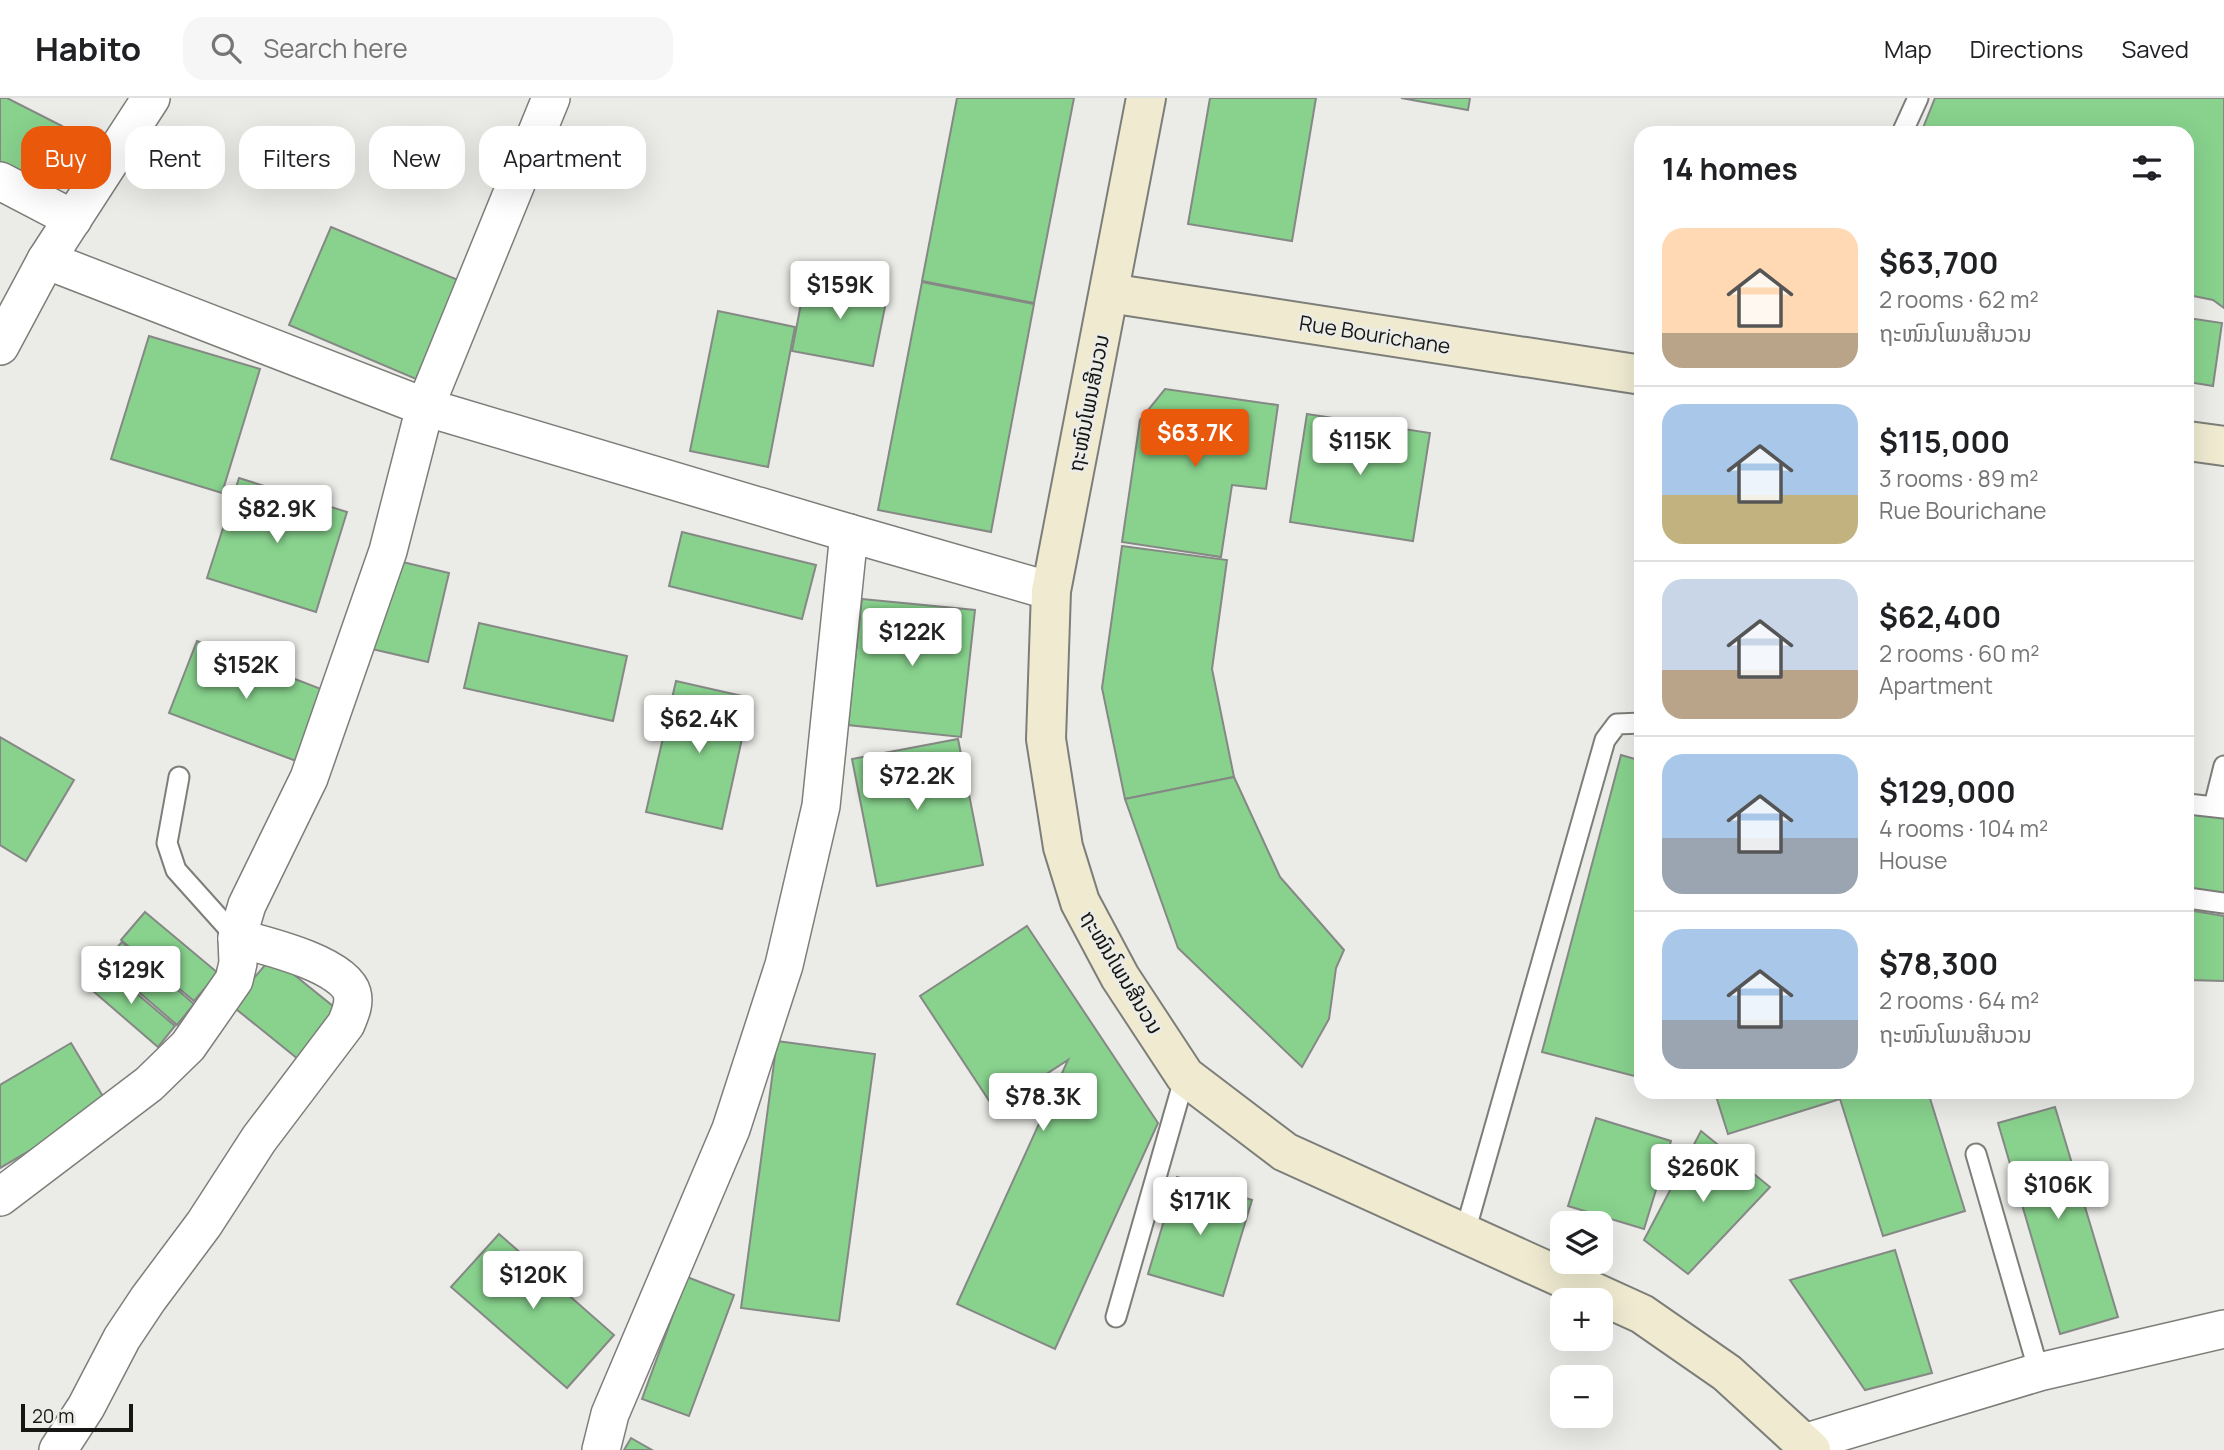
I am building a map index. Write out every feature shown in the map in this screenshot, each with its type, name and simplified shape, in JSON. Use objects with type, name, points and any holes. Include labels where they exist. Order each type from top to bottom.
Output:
[{"type":"street","points":[[0,346],[46,260],[151,98]]},
{"type":"street","points":[[0,1197],[149,1084],[188,1046],[234,980],[238,963],[237,938],[247,905],[309,778],[388,551],[425,407],[551,98]]},
{"type":"street","name":"ຖະໜົນໂພນສີນວນ","points":[[1146,98],[1051,591],[1046,739],[1063,847],[1080,902],[1120,976],[1185,1076],[1285,1152],[1642,1314],[1727,1373],[1807,1446]]},
{"type":"street","points":[[0,181],[73,219]]},
{"type":"street","points":[[46,260],[425,407],[1051,591]]},
{"type":"street","name":"Rue Bourichane","points":[[1109,293],[1634,374]]},
{"type":"street","points":[[2194,443],[2224,446]]},
{"type":"street","points":[[601,1450],[610,1414],[731,1129],[784,965],[821,806],[849,533]]},
{"type":"street","points":[[58,1450],[86,1407],[122,1338],[141,1309],[204,1224],[259,1139],[346,1024],[353,1006],[352,991],[339,975],[289,951],[237,938]]},
{"type":"street","points":[[1807,1446],[2039,1372],[2224,1329]]},
{"type":"lane","points":[[1905,126],[1918,98]]},
{"type":"lane","points":[[1465,1232],[1605,740],[1617,724],[1634,723]]},
{"type":"lane","points":[[2194,805],[2219,807],[2224,766]]},
{"type":"lane","points":[[180,777],[167,843],[176,870],[237,938]]},
{"type":"lane","points":[[2194,899],[2224,903]]},
{"type":"lane","points":[[1116,1317],[1185,1076]]},
{"type":"lane","points":[[1976,1154],[2039,1372]]},
{"type":"building","points":[[0,98],[7,98],[62,126],[21,126],[21,180],[0,169]]},
{"type":"building","points":[[957,98],[1074,98],[1034,303],[922,281]]},
{"type":"building","points":[[1210,98],[1316,98],[1292,241],[1188,224]]},
{"type":"building","points":[[1401,98],[1470,98],[1468,110]]},
{"type":"building","points":[[1935,98],[2224,98],[2224,308],[2213,300],[2194,296],[2194,126],[1924,126]]},
{"type":"building","points":[[331,227],[458,280],[416,379],[289,325]]},
{"type":"building","points":[[806,277],[888,292],[873,366],[792,351]]},
{"type":"building","points":[[922,282],[1034,304],[991,532],[878,510]]},
{"type":"building","points":[[718,311],[795,327],[768,467],[690,451]]},
{"type":"building","points":[[2194,319],[2222,323],[2213,386],[2194,383]]},
{"type":"building","points":[[149,336],[260,369],[222,493],[111,459]]},
{"type":"building","points":[[1165,389],[1278,405],[1266,489],[1232,485],[1221,557],[1122,542],[1140,420]]},
{"type":"building","points":[[1307,414],[1430,433],[1413,541],[1290,522]]},
{"type":"building","points":[[239,478],[347,512],[316,612],[207,578]]},
{"type":"building","points":[[682,532],[816,565],[802,619],[669,586]]},
{"type":"building","points":[[1122,546],[1227,560],[1212,669],[1234,777],[1125,799],[1102,688]]},
{"type":"building","points":[[394,560],[449,573],[428,662],[372,649]]},
{"type":"building","points":[[862,599],[975,610],[961,737],[848,725]]},
{"type":"building","points":[[479,623],[627,656],[613,721],[464,688]]},
{"type":"building","points":[[197,641],[321,689],[296,761],[169,713]]},
{"type":"building","points":[[676,681],[751,698],[722,829],[646,812]]},
{"type":"building","points":[[0,737],[74,780],[26,861],[0,845]]},
{"type":"building","points":[[958,739],[983,865],[877,886],[852,759]]},
{"type":"building","points":[[1621,755],[1634,759],[1634,1076],[1542,1052]]},
{"type":"building","points":[[1234,777],[1280,877],[1344,950],[1336,968],[1329,1019],[1302,1067],[1178,948],[1125,799]]},
{"type":"building","points":[[2194,814],[2224,818],[2224,894],[2194,889]]},
{"type":"building","points":[[2194,911],[2224,916],[2224,981],[2194,980]]},
{"type":"building","points":[[145,912],[218,973],[194,1001],[121,940]]},
{"type":"building","points":[[1027,926],[1158,1123],[1055,1349],[957,1304],[1068,1060],[994,1108],[920,996]]},
{"type":"building","points":[[122,942],[194,1004],[177,1025],[104,962]]},
{"type":"building","points":[[272,957],[344,1015],[303,1063],[231,1005]]},
{"type":"building","points":[[103,965],[175,1026],[158,1047],[86,985]]},
{"type":"building","points":[[777,1041],[875,1054],[839,1321],[741,1308]]},
{"type":"building","points":[[71,1043],[108,1105],[0,1168],[0,1085]]},
{"type":"building","points":[[1717,1099],[1840,1099],[1728,1134]]},
{"type":"building","points":[[1840,1099],[1930,1099],[1965,1211],[1883,1236]]},
{"type":"building","points":[[2055,1107],[2118,1317],[2060,1334],[1998,1123]]},
{"type":"building","points":[[1596,1118],[1671,1141],[1644,1229],[1613,1220],[1613,1211],[1585,1211],[1568,1206]]},
{"type":"building","points":[[1701,1131],[1770,1187],[1688,1274],[1644,1240]]},
{"type":"building","points":[[1177,1177],[1252,1200],[1223,1296],[1148,1274]]},
{"type":"building","points":[[499,1234],[614,1335],[567,1388],[451,1287]]},
{"type":"building","points":[[1895,1250],[1932,1373],[1865,1390],[1790,1280]]},
{"type":"building","points":[[687,1277],[734,1295],[689,1416],[642,1399]]},
{"type":"building","points":[[631,1438],[652,1450],[624,1450]]}]
